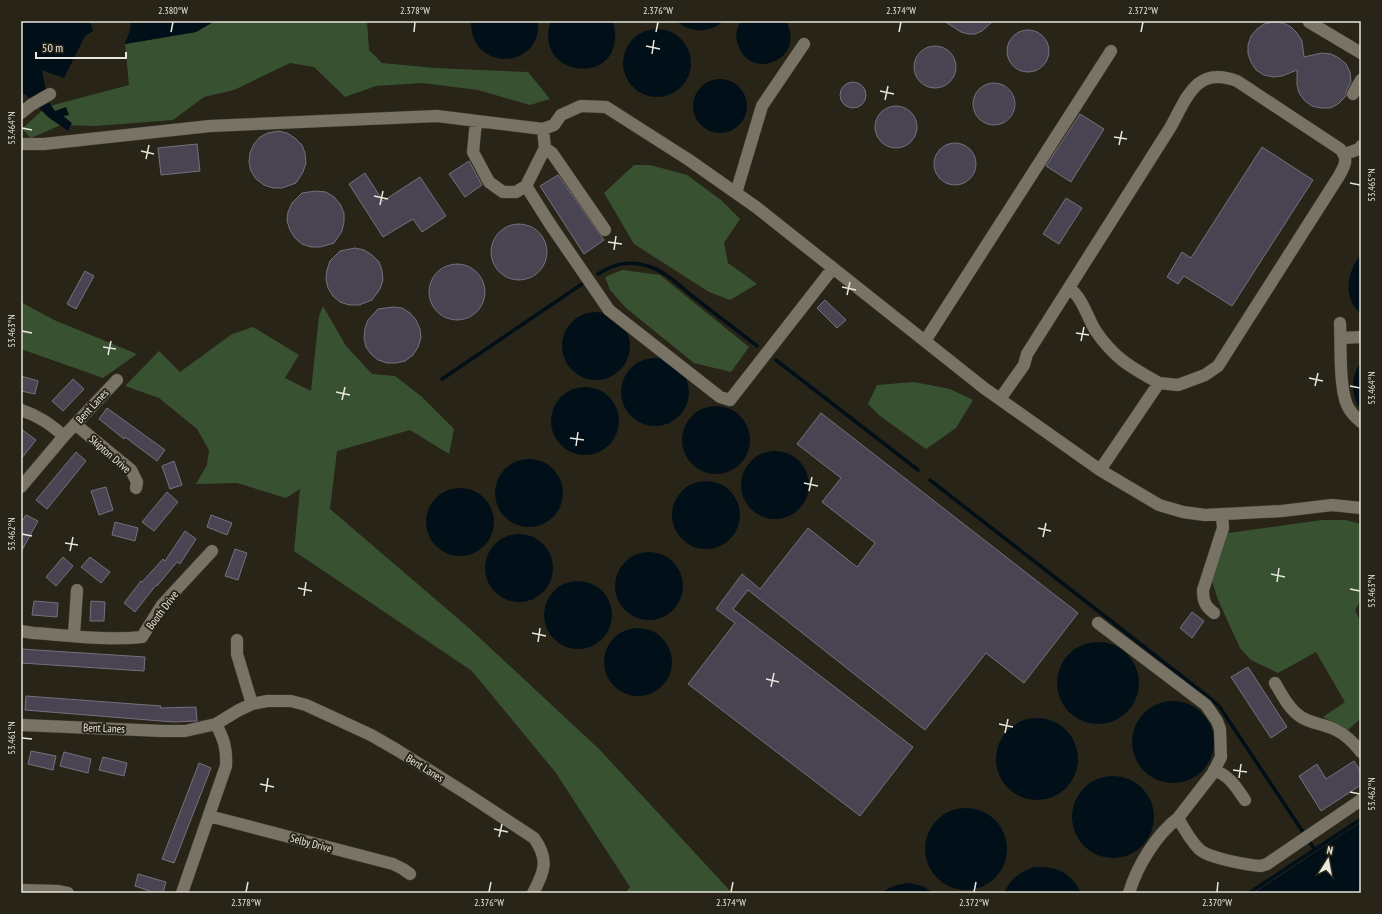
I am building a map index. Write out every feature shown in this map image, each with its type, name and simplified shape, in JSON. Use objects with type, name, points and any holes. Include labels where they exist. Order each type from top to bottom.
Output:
[{"type":"street","points":[[1323,21],[1327,26],[1327,33]]},
{"type":"street","points":[[1309,22],[1361,52]]},
{"type":"street","points":[[736,193],[762,106],[804,44]]},
{"type":"street","points":[[925,341],[1111,51]]},
{"type":"street","points":[[1000,399],[1024,365],[1027,354],[1192,90],[1205,79],[1221,76],[1237,81],[1340,149],[1345,154],[1346,161],[1339,176],[1218,366],[1205,375],[1178,385],[1159,383],[1127,365],[1116,356],[1096,331],[1076,293],[1069,288]]},
{"type":"street","points":[[1352,94],[1361,80]]},
{"type":"street","points":[[21,113],[31,105],[50,94]]},
{"type":"street","points":[[21,144],[44,144],[210,126],[438,116],[543,129],[554,125],[561,115],[581,106],[606,108],[689,160],[762,212],[984,388],[1100,470],[1159,505],[1183,512],[1205,515],[1282,511],[1332,505],[1361,508]]},
{"type":"street","points":[[476,120],[473,152],[489,182],[503,192],[516,192],[526,186],[545,148],[543,129]]},
{"type":"street","points":[[1345,154],[1359,149],[1361,146]]},
{"type":"street","points":[[545,148],[552,153],[605,230]]},
{"type":"street","points":[[526,186],[609,310],[720,397],[730,400],[833,268]]},
{"type":"street","points":[[1340,323],[1343,393],[1348,406],[1355,417],[1361,422]]},
{"type":"street","points":[[1341,338],[1361,337]]},
{"type":"street","name":"Bent Lanes","points":[[21,487],[64,436],[117,380]]},
{"type":"street","points":[[1100,470],[1159,383]]},
{"type":"street","points":[[21,410],[46,421],[64,436]]},
{"type":"street","name":"Skipton Drive","points":[[75,424],[131,470],[136,482],[136,488]]},
{"type":"street","points":[[1214,613],[1206,606],[1203,599],[1203,590],[1222,528],[1222,514]]},
{"type":"street","name":"Booth Drive","points":[[21,631],[129,639],[142,637],[162,605],[212,550]]},
{"type":"street","points":[[74,635],[77,590]]},
{"type":"street","points":[[1098,623],[1206,705],[1218,721],[1220,729],[1222,747],[1221,757],[1214,770],[1178,818],[1169,826],[1144,858],[1129,893]]},
{"type":"street","points":[[236,640],[237,654],[252,704]]},
{"type":"street","points":[[1275,683],[1286,702],[1300,717],[1335,729],[1351,740],[1361,752]]},
{"type":"street","name":"Bent Lanes","points":[[21,725],[186,731],[216,724],[252,704],[267,701],[291,701],[306,705],[371,735],[397,750],[534,838],[541,848],[544,860],[541,877],[533,893]]},
{"type":"street","points":[[182,893],[226,766],[227,753],[224,741],[216,724]]},
{"type":"street","points":[[1214,770],[1226,776],[1233,782],[1245,800]]},
{"type":"street","points":[[1178,818],[1190,839],[1200,850],[1209,856],[1254,866],[1261,866],[1267,864],[1361,800]]},
{"type":"street","name":"Selby Drive","points":[[209,816],[393,864],[410,874]]},
{"type":"street","points":[[21,890],[58,891],[68,893]]},
{"type":"green space","points":[[215,21],[367,21],[369,50],[382,63],[435,68],[528,72],[550,99],[530,105],[478,90],[422,83],[376,86],[345,97],[314,67],[290,63],[234,90],[204,97],[173,120],[96,126],[61,125],[31,138],[22,129],[46,107],[129,85],[125,44],[196,32]]},
{"type":"green space","points":[[634,165],[650,165],[687,175],[721,200],[740,219],[724,243],[728,263],[757,284],[730,300],[709,292],[634,244],[604,193]]},
{"type":"green space","points":[[622,270],[660,275],[749,347],[731,372],[694,363],[626,308],[610,290],[605,277]]},
{"type":"green space","points":[[21,302],[54,320],[137,354],[103,378],[21,349]]},
{"type":"green space","points":[[323,306],[346,346],[372,374],[395,376],[421,396],[454,429],[449,454],[410,430],[337,451],[330,509],[469,628],[600,750],[732,893],[625,893],[630,887],[556,773],[472,671],[294,551],[300,489],[286,498],[237,483],[196,484],[207,465],[209,450],[197,429],[159,398],[125,386],[159,351],[180,372],[232,334],[253,327],[299,355],[285,378],[311,391],[319,316]]},
{"type":"green space","points":[[914,382],[950,389],[973,400],[956,428],[926,449],[880,416],[868,404],[877,385]]},
{"type":"green space","points":[[1322,520],[1346,520],[1361,524],[1361,600],[1355,610],[1361,623],[1361,718],[1348,730],[1323,717],[1345,702],[1316,652],[1278,673],[1251,660],[1240,648],[1218,600],[1211,578],[1228,533]]},
{"type":"shaded area","points":[[21,21],[90,21],[93,31],[85,36],[64,78],[42,70],[48,101],[55,111],[66,107],[69,115],[63,116],[72,123],[68,131],[48,117],[25,94],[21,95]]},
{"type":"shaded area","points":[[131,21],[215,21],[196,32],[125,44],[130,30]]},
{"type":"shaded area","points":[[471,21],[538,21],[537,37],[530,49],[519,56],[506,59],[493,57],[482,50],[474,38]]},
{"type":"shaded area","points":[[551,21],[612,21],[615,30],[615,39],[608,58],[598,66],[585,69],[572,67],[561,61],[552,52],[548,38]]},
{"type":"shaded area","points":[[676,21],[724,21],[706,30],[694,30]]},
{"type":"shaded area","points":[[741,21],[786,21],[790,35],[789,46],[783,55],[774,62],[764,64],[754,62],[744,56],[736,39],[736,33]]},
{"type":"shaded area","points":[[657,29],[670,32],[681,39],[688,50],[691,63],[688,76],[681,87],[670,94],[657,97],[644,94],[633,87],[626,76],[623,63],[626,50],[633,39],[644,32]]},
{"type":"shaded area","points":[[715,79],[725,79],[735,83],[743,91],[747,101],[747,111],[743,121],[735,129],[725,133],[715,133],[705,129],[697,121],[693,111],[693,101],[697,91],[705,83]]},
{"type":"shaded area","points":[[1361,254],[1361,314],[1351,300],[1349,284],[1352,269]]},
{"type":"shaded area","points":[[596,312],[609,315],[620,322],[627,333],[630,346],[627,359],[620,370],[609,377],[596,380],[583,377],[572,370],[565,359],[562,346],[565,333],[572,322],[583,315]]},
{"type":"shaded area","points":[[655,358],[668,361],[679,368],[686,379],[689,392],[686,405],[679,416],[668,423],[655,426],[642,423],[631,416],[624,405],[621,392],[624,379],[631,368],[642,361]]},
{"type":"shaded area","points":[[1361,362],[1361,410],[1355,399],[1353,386],[1355,373]]},
{"type":"shaded area","points":[[585,387],[598,390],[609,397],[616,408],[619,421],[616,434],[609,445],[598,452],[585,455],[572,452],[561,445],[554,434],[551,421],[554,408],[561,397],[572,390]]},
{"type":"shaded area","points":[[716,406],[729,409],[740,416],[747,427],[750,440],[747,453],[740,464],[729,471],[716,474],[703,471],[692,464],[685,453],[682,440],[685,427],[692,416],[703,409]]},
{"type":"shaded area","points":[[775,451],[788,454],[799,461],[806,472],[809,485],[806,498],[799,509],[788,516],[775,519],[762,516],[751,509],[744,498],[741,485],[744,472],[751,461],[762,454]]},
{"type":"shaded area","points":[[529,459],[542,462],[553,469],[560,480],[563,493],[560,506],[553,517],[542,524],[529,527],[516,524],[505,517],[498,506],[495,493],[498,480],[505,469],[516,462]]},
{"type":"shaded area","points":[[706,481],[719,484],[730,491],[737,502],[740,515],[737,528],[730,539],[719,546],[706,549],[693,546],[682,539],[675,528],[672,515],[675,502],[682,491],[693,484]]},
{"type":"shaded area","points":[[460,488],[473,491],[484,498],[491,509],[494,522],[491,535],[484,546],[473,553],[460,556],[447,553],[436,546],[429,535],[426,522],[429,509],[436,498],[447,491]]},
{"type":"shaded area","points":[[519,534],[532,537],[543,544],[550,555],[553,568],[550,581],[543,592],[532,599],[519,602],[506,599],[495,592],[488,581],[485,568],[488,555],[495,544],[506,537]]},
{"type":"shaded area","points":[[649,552],[662,555],[673,562],[680,573],[683,586],[680,599],[673,610],[662,617],[649,620],[636,617],[625,610],[618,599],[615,586],[618,573],[625,562],[636,555]]},
{"type":"shaded area","points":[[578,581],[591,584],[602,591],[609,602],[612,615],[609,628],[602,639],[591,646],[578,649],[565,646],[554,639],[547,628],[544,615],[547,602],[554,591],[565,584]]},
{"type":"shaded area","points":[[638,628],[651,631],[662,638],[669,649],[672,662],[669,675],[662,686],[651,693],[638,696],[625,693],[614,686],[607,675],[604,662],[607,649],[614,638],[625,631]]},
{"type":"shaded area","points":[[1090,642],[1106,642],[1121,649],[1132,660],[1139,675],[1139,691],[1136,699],[1127,712],[1114,721],[1106,724],[1090,724],[1075,717],[1064,706],[1057,691],[1057,675],[1064,660],[1075,649]]},
{"type":"shaded area","points":[[1165,701],[1181,701],[1196,708],[1207,719],[1214,734],[1214,750],[1211,758],[1202,771],[1189,780],[1181,783],[1165,783],[1150,776],[1139,765],[1132,750],[1132,734],[1139,719],[1150,708]]},
{"type":"shaded area","points":[[1029,718],[1045,718],[1060,725],[1071,736],[1078,751],[1078,767],[1075,775],[1066,788],[1053,797],[1045,800],[1029,800],[1014,793],[1003,782],[996,767],[996,751],[1003,736],[1014,725]]},
{"type":"shaded area","points":[[1105,776],[1121,776],[1136,783],[1147,794],[1154,809],[1154,825],[1151,833],[1142,846],[1129,855],[1121,858],[1105,858],[1090,851],[1079,840],[1072,825],[1072,809],[1079,794],[1090,783]]},
{"type":"shaded area","points":[[958,808],[974,808],[989,815],[1000,826],[1007,841],[1007,857],[1004,865],[995,878],[982,887],[974,890],[958,890],[943,883],[932,872],[925,857],[925,841],[932,826],[943,815]]},
{"type":"shaded area","points":[[1361,822],[1361,893],[1254,893]]},
{"type":"shaded area","points":[[1034,867],[1056,869],[1068,875],[1081,893],[1004,893],[1012,880],[1024,871]]},
{"type":"shaded area","points":[[910,883],[922,886],[934,893],[881,893],[895,886]]},
{"type":"building","points":[[944,21],[993,21],[982,31],[975,34],[968,34],[961,32]]},
{"type":"building","points":[[1273,22],[1283,23],[1291,27],[1297,33],[1302,41],[1304,57],[1322,53],[1331,54],[1346,64],[1350,72],[1351,82],[1346,91],[1346,96],[1338,104],[1330,108],[1321,108],[1312,106],[1305,101],[1299,93],[1297,85],[1297,70],[1282,76],[1273,77],[1264,75],[1256,70],[1248,54],[1248,45],[1251,36],[1264,24]]},
{"type":"building","points":[[1024,30],[1032,30],[1040,33],[1046,39],[1049,51],[1046,63],[1040,69],[1032,72],[1024,72],[1016,69],[1010,63],[1007,55],[1007,47],[1010,39],[1016,33]]},
{"type":"building","points":[[931,46],[939,46],[947,49],[953,55],[956,67],[953,79],[947,85],[939,88],[931,88],[923,85],[917,79],[914,71],[914,63],[917,55],[923,49]]},
{"type":"building","points":[[853,82],[862,86],[866,95],[862,104],[853,108],[844,104],[840,95],[844,86]]},
{"type":"building","points":[[990,83],[998,83],[1006,86],[1012,92],[1015,104],[1012,116],[1006,122],[998,125],[990,125],[982,122],[976,116],[973,108],[973,100],[976,92],[982,86]]},
{"type":"building","points":[[892,106],[900,106],[908,109],[914,115],[917,127],[914,139],[908,145],[900,148],[892,148],[884,145],[878,139],[875,131],[875,123],[878,115],[884,109]]},
{"type":"building","points":[[1080,114],[1104,129],[1071,182],[1046,166]]},
{"type":"building","points":[[278,131],[287,133],[302,145],[306,163],[303,172],[296,183],[282,188],[273,188],[264,185],[256,179],[251,171],[249,162],[250,153],[254,144],[260,137],[268,133]]},
{"type":"building","points":[[951,143],[959,143],[967,146],[973,152],[976,164],[973,176],[967,182],[959,185],[951,185],[943,182],[937,176],[934,168],[934,160],[937,152],[943,146]]},
{"type":"building","points":[[197,144],[200,171],[161,175],[158,148]]},
{"type":"building","points":[[1262,147],[1313,180],[1232,306],[1184,276],[1178,284],[1167,277],[1182,252],[1191,258]]},
{"type":"building","points":[[469,161],[482,185],[465,197],[449,174]]},
{"type":"building","points":[[365,173],[383,201],[420,177],[446,216],[422,232],[413,219],[383,237],[349,184]]},
{"type":"building","points":[[558,175],[604,240],[584,254],[540,186]]},
{"type":"building","points":[[316,191],[326,192],[334,197],[340,204],[344,213],[344,222],[342,231],[334,243],[320,247],[311,247],[302,244],[295,238],[287,221],[288,212],[292,203],[302,193]]},
{"type":"building","points":[[1066,198],[1082,208],[1059,244],[1043,234]]},
{"type":"building","points":[[513,224],[525,224],[535,228],[543,236],[547,246],[547,258],[543,268],[535,276],[525,280],[513,280],[503,276],[495,268],[491,258],[491,246],[495,236],[503,228]]},
{"type":"building","points":[[355,248],[364,250],[379,262],[383,280],[380,289],[372,300],[359,305],[349,305],[340,302],[333,296],[328,288],[326,279],[330,261],[340,251]]},
{"type":"building","points":[[451,264],[463,264],[473,268],[481,276],[485,286],[485,298],[481,308],[473,316],[463,320],[451,320],[441,316],[433,308],[429,298],[429,286],[433,276],[441,268]]},
{"type":"building","points":[[85,271],[94,276],[76,309],[67,304]]},
{"type":"building","points":[[825,300],[846,320],[837,328],[817,308]]},
{"type":"building","points":[[393,307],[402,308],[410,313],[416,320],[420,329],[421,338],[413,355],[405,361],[387,363],[378,360],[366,347],[364,338],[365,328],[368,320],[378,309]]},
{"type":"building","points":[[21,376],[38,381],[35,394],[21,391]]},
{"type":"building","points":[[73,379],[84,389],[63,411],[52,401]]},
{"type":"building","points":[[107,408],[165,450],[157,461],[125,437],[124,439],[99,419]]},
{"type":"building","points":[[821,413],[1078,613],[1024,683],[986,653],[925,730],[748,590],[733,609],[913,747],[860,816],[688,684],[735,623],[716,609],[742,574],[760,589],[808,528],[857,567],[875,543],[822,502],[841,478],[797,444]]},
{"type":"building","points":[[21,429],[36,440],[21,459]]},
{"type":"building","points":[[76,452],[86,461],[47,509],[36,500]]},
{"type":"building","points":[[174,461],[182,485],[170,489],[162,466]]},
{"type":"building","points":[[106,487],[113,510],[99,515],[91,491]]},
{"type":"building","points":[[167,492],[178,502],[154,531],[142,522]]},
{"type":"building","points":[[26,515],[38,521],[21,552],[21,523]]},
{"type":"building","points":[[211,515],[232,523],[227,535],[207,527]]},
{"type":"building","points":[[115,522],[138,528],[135,541],[112,535]]},
{"type":"building","points":[[185,531],[196,539],[180,564],[177,562],[157,586],[156,585],[135,612],[124,603],[141,581],[142,582],[163,559],[165,561]]},
{"type":"building","points":[[235,549],[247,553],[238,580],[225,576]]},
{"type":"building","points":[[63,557],[73,566],[56,586],[46,577]]},
{"type":"building","points":[[90,557],[110,572],[101,583],[81,567]]},
{"type":"building","points":[[34,601],[58,603],[57,617],[32,615]]},
{"type":"building","points":[[91,601],[105,602],[104,621],[90,621]]},
{"type":"building","points":[[1192,612],[1204,621],[1192,638],[1180,628]]},
{"type":"building","points":[[21,649],[145,657],[144,671],[21,663]]},
{"type":"building","points":[[1248,667],[1287,727],[1271,738],[1231,677]]},
{"type":"building","points":[[26,696],[161,706],[160,708],[196,707],[197,721],[173,722],[25,710]]},
{"type":"building","points":[[31,751],[56,756],[53,770],[28,764]]},
{"type":"building","points":[[64,752],[91,759],[88,773],[60,766]]},
{"type":"building","points":[[103,757],[127,763],[124,776],[99,770]]},
{"type":"building","points":[[1354,761],[1361,772],[1361,785],[1321,811],[1299,776],[1317,764],[1326,779]]},
{"type":"building","points":[[199,763],[211,768],[174,863],[162,859]]},
{"type":"building","points":[[138,874],[166,882],[163,893],[155,893],[135,886]]},
{"type":"waterway","points":[[598,274],[611,267],[630,263],[656,269],[672,279],[757,346]]},
{"type":"waterway","points":[[442,379],[582,284]]},
{"type":"waterway","points":[[776,360],[918,470]]},
{"type":"waterway","points":[[930,480],[1219,706],[1315,850]]},
{"type":"waterway","points":[[1249,893],[1361,819]]}]
